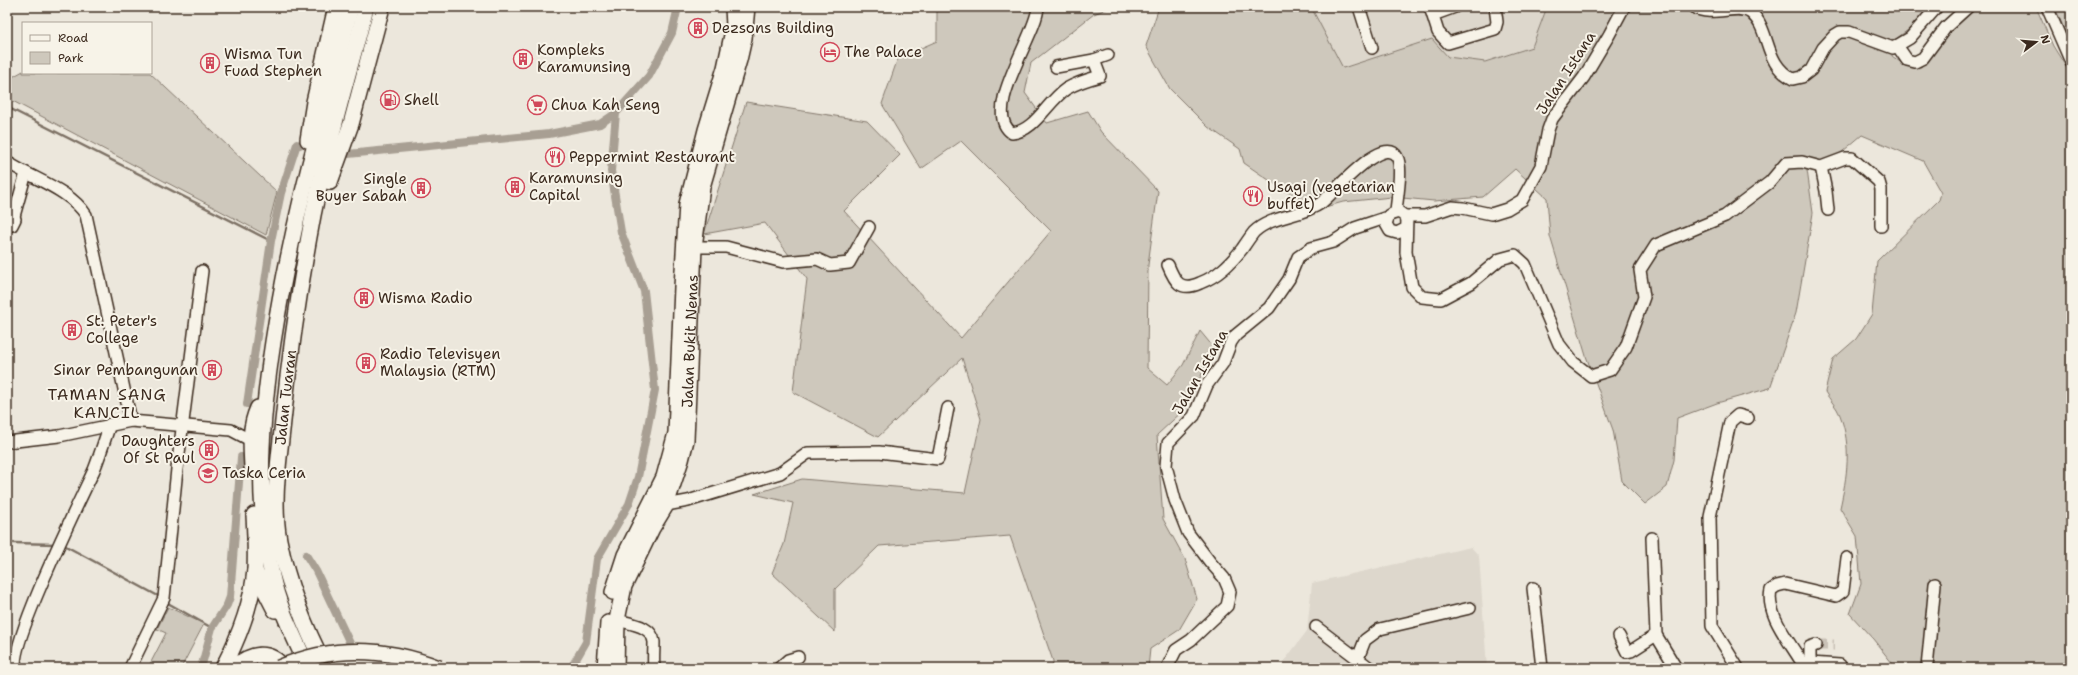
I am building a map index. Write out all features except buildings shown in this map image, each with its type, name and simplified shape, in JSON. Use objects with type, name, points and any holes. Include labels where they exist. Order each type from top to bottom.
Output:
[{"type":"main road","name":"Jalan Tuaran","points":[[308,668],[284,615],[272,578],[267,552],[260,472],[265,392],[283,276],[305,179],[320,129],[351,7]]},
{"type":"main road","name":"Jalan Tuaran","points":[[326,668],[312,641],[294,595],[279,539],[276,498],[293,324],[306,260],[313,215],[335,122],[366,7]]},
{"type":"main road","points":[[306,260],[321,224],[331,179],[351,124],[382,7]]},
{"type":"main road","name":"Jalan Bukit Nenas","points":[[605,668],[608,620],[614,587],[625,556],[664,477],[676,432],[687,204],[706,130],[725,68],[734,26],[732,7]]},
{"type":"main road","name":"Jalan Bukit Nenas","points":[[616,668],[617,620],[624,586],[652,528],[666,505],[686,440],[694,247],[702,187],[739,60],[744,38],[747,7]]},
{"type":"main road","points":[[305,179],[307,148],[314,102],[335,9]]},
{"type":"main road","points":[[223,668],[238,635],[247,607],[255,571],[250,440],[252,422],[265,392]]},
{"type":"main road","points":[[255,571],[305,668]]},
{"type":"main road","points":[[279,668],[320,655],[338,651],[356,650],[390,653],[414,658],[439,668]]},
{"type":"main road","points":[[234,668],[249,658],[269,655],[277,659],[284,668]]},
{"type":"main road","points":[[332,668],[370,665],[392,668]]},
{"type":"street","points":[[1038,7],[1024,48],[1012,71],[1002,110],[1003,122],[1007,130],[1012,133],[1025,129],[1065,90],[1075,84],[1100,76],[1094,60]]},
{"type":"street","points":[[1359,7],[1372,48]]},
{"type":"street","points":[[1455,7],[1432,11],[1438,32],[1448,43],[1495,29],[1498,22],[1495,7]]},
{"type":"street","name":"Jalan Istana","points":[[1167,668],[1176,650],[1205,628],[1227,606],[1230,592],[1224,578],[1188,533],[1175,500],[1166,466],[1168,443],[1194,416],[1207,385],[1222,363],[1231,342],[1236,335],[1269,308],[1289,279],[1298,257],[1304,251],[1334,242],[1355,228],[1396,215],[1425,216],[1452,207],[1491,214],[1507,209],[1522,200],[1541,166],[1548,130],[1552,119],[1584,77],[1610,35],[1624,7]]},
{"type":"street","points":[[1694,7],[1712,12],[1745,9],[1751,13],[1758,21],[1777,66],[1787,76],[1793,79],[1802,77],[1811,70],[1824,48],[1834,35],[1840,32],[1849,32],[1893,48],[1898,47],[1910,38],[1937,7]]},
{"type":"street","points":[[1898,47],[1907,60],[1915,62],[1923,58],[1946,27],[1968,7]]},
{"type":"street","points":[[2047,7],[2071,62]]},
{"type":"street","points":[[1056,68],[1094,60],[1108,55]]},
{"type":"street","points":[[1168,265],[1174,279],[1181,285],[1190,288],[1215,277],[1230,263],[1258,229],[1282,218],[1315,206],[1328,198],[1369,159],[1386,151],[1393,152],[1398,157],[1399,165],[1396,215],[1386,224],[1406,252]]},
{"type":"street","points":[[1396,215],[1408,221],[1406,228],[1406,252],[1412,287],[1422,298],[1441,298],[1471,282],[1500,259],[1515,255],[1525,264],[1558,344],[1573,362],[1591,376],[1610,370],[1626,347],[1644,298],[1640,270],[1656,245],[1725,216],[1770,182],[1786,163],[1802,162],[1819,167],[1848,157],[1876,178],[1881,189],[1881,226]]},
{"type":"street","points":[[7,162],[68,196],[79,204],[86,215],[130,421]]},
{"type":"street","points":[[1819,167],[1826,191],[1828,210]]},
{"type":"street","points":[[7,226],[14,223],[9,213],[23,172]]},
{"type":"street","points":[[1352,231],[1367,228],[1400,233],[1425,216]]},
{"type":"street","points":[[694,247],[726,248],[783,262],[817,258],[830,265],[844,264],[849,263],[869,227]]},
{"type":"street","points":[[130,668],[164,598],[202,271]]},
{"type":"street","points":[[666,505],[688,501],[780,473],[808,453],[879,452],[938,459],[948,408]]},
{"type":"street","points":[[1738,668],[1712,626],[1710,517],[1730,422],[1738,415],[1748,418]]},
{"type":"street","points":[[7,442],[58,436],[130,421],[231,430],[246,426],[252,422]]},
{"type":"street","points":[[16,668],[14,663],[25,625],[71,517],[94,469],[110,424]]},
{"type":"street","points":[[231,430],[250,440]]},
{"type":"street","points":[[1652,538],[1656,635],[1676,668]]},
{"type":"street","points":[[1807,666],[1773,614],[1769,600],[1771,590],[1777,586],[1785,584],[1836,596],[1843,591],[1847,558]]},
{"type":"street","points":[[1927,668],[1934,584]]},
{"type":"street","points":[[1533,588],[1542,668]]},
{"type":"street","points":[[1358,658],[1364,640],[1380,629],[1470,608]]},
{"type":"street","points":[[617,620],[648,630],[654,640],[654,668]]},
{"type":"street","points":[[1316,627],[1370,668]]},
{"type":"street","points":[[1619,636],[1627,652],[1656,635]]},
{"type":"street","points":[[1807,666],[1810,647],[1816,645]]},
{"type":"street","points":[[779,668],[788,660],[798,657]]},
{"type":"street","points":[[1807,666],[1840,665]]},
{"type":"shaded area","points":[[1311,7],[1547,7],[1532,47],[1485,62],[1448,57],[1432,39],[1342,68]]},
{"type":"shaded area","points":[[1471,547],[1479,556],[1487,668],[1279,668],[1307,631],[1312,583]]},
{"type":"green space","points":[[937,7],[1111,7],[1094,14],[1031,63],[1025,93],[1047,123],[1088,111],[1101,132],[1158,191],[1148,265],[1147,368],[1167,385],[1183,365],[1200,331],[1214,348],[1186,408],[1157,435],[1163,519],[1185,559],[1197,599],[1179,630],[1150,649],[1148,668],[1053,668],[1053,661],[1010,536],[879,546],[835,589],[835,632],[772,573],[784,544],[793,503],[754,494],[802,479],[965,493],[981,419],[962,358],[878,437],[793,392],[807,279],[765,223],[704,234],[746,102],[867,121],[900,155],[844,211],[961,338],[1051,231],[961,141],[921,169],[882,104],[898,58],[937,41]]},
{"type":"green space","points":[[1159,7],[1311,7],[1343,68],[1432,39],[1448,57],[1485,62],[1532,47],[1547,7],[1930,7],[1908,30],[1893,41],[1892,56],[1906,66],[1921,67],[1949,33],[1975,7],[2036,7],[2053,46],[2071,75],[2071,668],[1896,668],[1873,639],[1850,614],[1861,584],[1857,536],[1840,508],[1845,484],[1847,462],[1844,427],[1839,412],[1825,392],[1833,359],[1856,339],[1872,314],[1877,261],[1939,200],[1941,193],[1923,161],[1862,135],[1836,157],[1807,170],[1813,213],[1796,313],[1770,388],[1717,403],[1677,418],[1674,460],[1667,487],[1645,504],[1622,481],[1613,430],[1586,356],[1550,236],[1547,198],[1515,169],[1483,197],[1434,201],[1392,197],[1343,202],[1318,209],[1282,189],[1244,163],[1240,149],[1208,127],[1170,89],[1146,46]]},
{"type":"green space","points":[[2055,7],[2071,7],[2071,39],[2066,34]]},
{"type":"green space","points":[[22,72],[22,74],[151,74],[277,192],[266,235],[7,98],[7,80]]},
{"type":"green space","points":[[168,607],[204,624],[181,668],[154,668],[149,666],[166,633],[157,629]]},
{"type":"waterway","points":[[348,154],[549,134],[600,124],[616,113],[649,76],[672,33],[678,7]]},
{"type":"waterway","points":[[7,107],[271,241]]},
{"type":"waterway","points":[[571,668],[586,642],[597,559],[629,504],[638,477],[655,390],[644,291],[621,232],[611,171],[616,113]]},
{"type":"waterway","points":[[247,404],[271,241],[281,193],[297,144],[300,145]]},
{"type":"waterway","points":[[201,668],[212,628],[227,605],[230,597],[241,457]]},
{"type":"waterway","points":[[14,543],[56,544]]},
{"type":"waterway","points":[[62,544],[160,597]]},
{"type":"waterway","points":[[306,555],[316,571],[355,654]]},
{"type":"waterway","points":[[166,602],[212,628]]},
{"type":"tunnel","points":[[1816,645],[1834,645]]},
{"type":"place","name":"Dezsons Building","points":[[698,28]]},
{"type":"place","name":"The Palace","points":[[830,52]]},
{"type":"place","name":"Kompleks Karamunsing","points":[[523,59]]},
{"type":"place","name":"Wisma Tun Fuad Stephen","points":[[210,63]]},
{"type":"place","name":"Shell","points":[[390,100]]},
{"type":"place","name":"Chua Kah Seng","points":[[537,105]]},
{"type":"place","name":"Peppermint Restaurant","points":[[555,157]]},
{"type":"place","name":"Karamunsing Capital","points":[[515,187]]},
{"type":"place","name":"Single Buyer Sabah","points":[[421,188]]},
{"type":"place","name":"Usagi (vegetarian buffet)","points":[[1253,196]]},
{"type":"place","name":"Wisma Radio","points":[[364,298]]},
{"type":"place","name":"St. Peter's College","points":[[72,330]]},
{"type":"place","name":"Radio Televisyen Malaysia (RTM)","points":[[366,363]]},
{"type":"place","name":"Sinar Pembangunan","points":[[212,370]]},
{"type":"place","name":"Daughters Of St Paul","points":[[209,450]]},
{"type":"place","name":"Taska Ceria","points":[[208,473]]},
{"type":"district","name":"TAMAN SANG KANCIL","points":[[107,403]]}]
